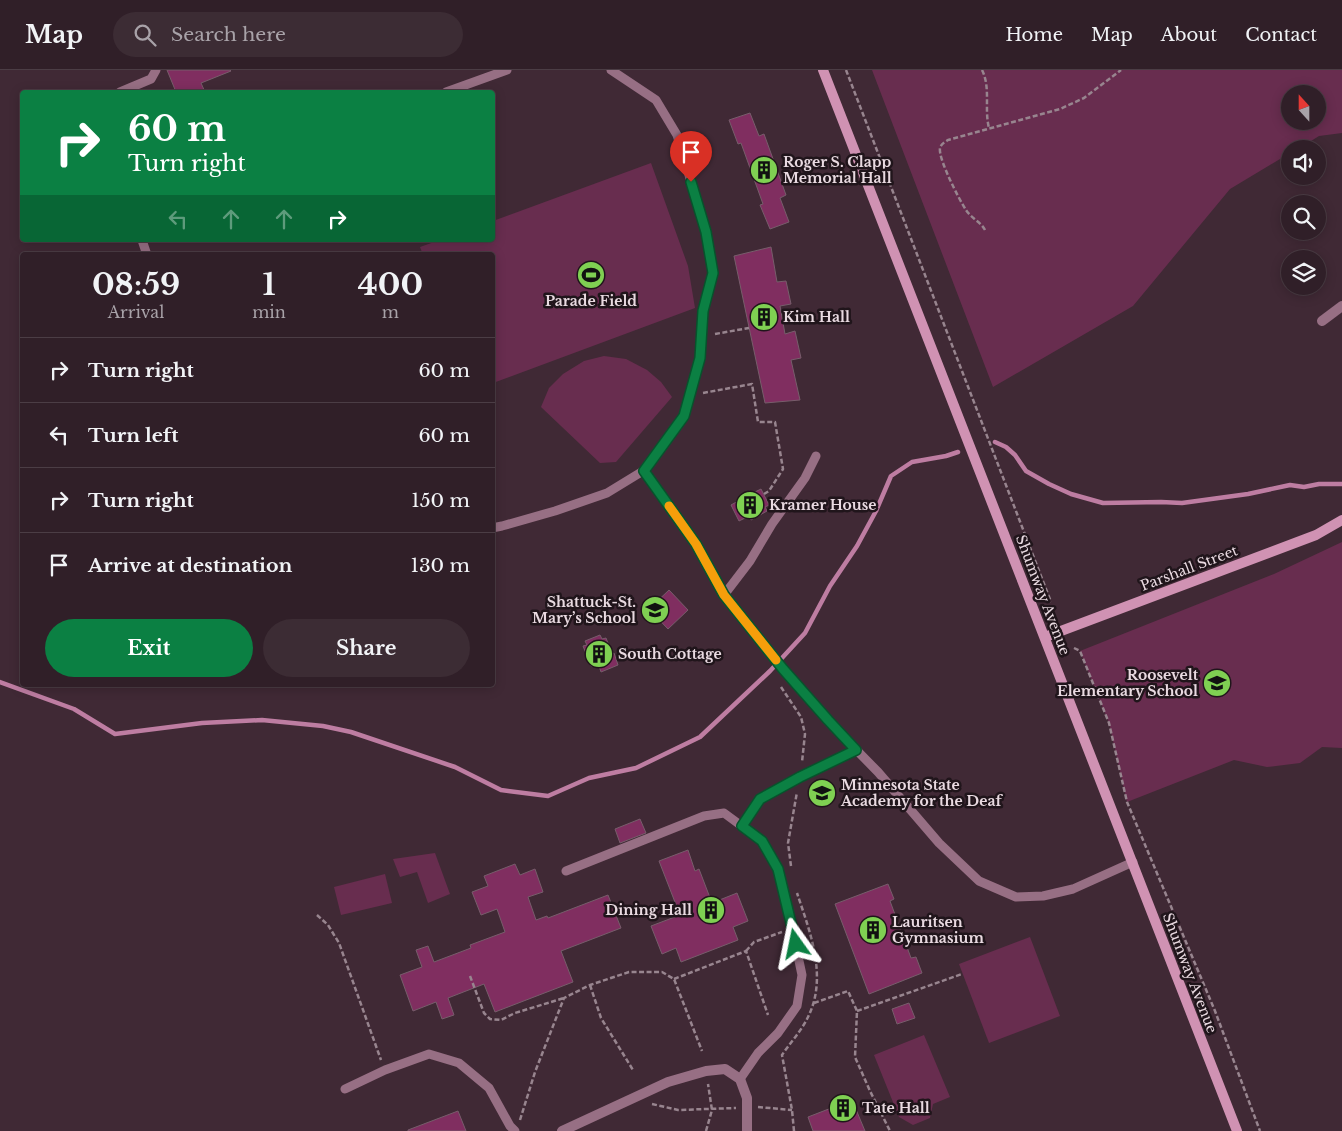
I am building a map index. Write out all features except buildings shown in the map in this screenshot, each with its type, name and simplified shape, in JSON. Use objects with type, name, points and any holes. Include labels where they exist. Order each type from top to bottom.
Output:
[{"type":"street","name":"Shumway Avenue","points":[[823,70],[1237,1131]]},
{"type":"street","points":[[1322,321],[1342,306]]},
{"type":"street","name":"Parshall Street","points":[[1045,638],[1316,535],[1342,520]]},
{"type":"street","points":[[562,1131],[668,1082],[706,1071],[725,1069],[740,1079],[747,1098],[747,1131]]},
{"type":"lane","points":[[125,90],[151,79],[156,70]]},
{"type":"lane","points":[[452,90],[507,70]]},
{"type":"lane","points":[[495,527],[555,511],[607,493],[644,471],[684,416],[700,358],[703,311],[713,273],[706,232],[677,135],[656,100],[611,70]]},
{"type":"lane","points":[[724,595],[750,561],[772,524],[805,478],[816,456]]},
{"type":"lane","points":[[644,471],[696,544],[724,595],[783,669],[878,772],[939,843],[980,882],[1016,897],[1043,896],[1073,888],[1132,862]]},
{"type":"lane","points":[[742,826],[760,799],[856,750]]},
{"type":"lane","points":[[566,871],[704,816],[724,813],[762,841],[778,869],[802,975],[797,1006],[778,1033],[758,1053],[740,1079]]},
{"type":"lane","points":[[345,1089],[385,1070],[429,1054],[459,1063],[489,1088],[510,1126],[515,1131]]},
{"type":"path","points":[[846,70],[1051,602]]},
{"type":"path","points":[[982,70],[987,82],[986,112],[989,128]]},
{"type":"path","points":[[985,230],[983,225],[967,211],[949,178],[940,153],[943,143],[1073,104],[1121,70]]},
{"type":"path","points":[[715,334],[749,328]]},
{"type":"path","points":[[702,394],[752,384],[758,422],[775,422],[783,469],[769,491],[764,494]]},
{"type":"path","points":[[1074,648],[1080,651],[1109,723],[1126,802],[1215,1011],[1260,1131]]},
{"type":"path","points":[[316,916],[328,925],[339,943],[385,1070]]},
{"type":"path","points":[[674,980],[746,951],[754,942],[806,922]]},
{"type":"path","points":[[746,951],[768,1016]]},
{"type":"path","points":[[470,976],[484,1013],[490,1019],[500,1020],[515,1013],[564,998],[629,972],[662,972],[674,980],[702,1052]]},
{"type":"path","points":[[857,1011],[962,974]]},
{"type":"path","points":[[590,986],[602,1018],[633,1070]]},
{"type":"path","points":[[814,1004],[848,991],[857,1011],[855,1057],[890,1131]]},
{"type":"path","points":[[520,1122],[535,1072],[564,998]]},
{"type":"path","points":[[706,1071],[712,1110],[706,1131]]},
{"type":"path","points":[[645,1092],[650,1103],[678,1110],[712,1110],[747,1106],[792,1110]]},
{"type":"shaded area","points":[[872,70],[1342,70],[1342,133],[1319,136],[1313,140],[1281,140],[1281,158],[1230,189],[1133,306],[993,387]]},
{"type":"shaded area","name":"Parade Field","points":[[651,163],[688,266],[695,308],[495,382],[495,252],[422,252],[420,247],[434,242],[495,242],[495,220]]},
{"type":"shaded area","points":[[604,356],[626,359],[647,370],[661,382],[672,397],[616,462],[600,463],[541,407],[549,388],[563,374],[584,361]]},
{"type":"shaded area","name":"Roosevelt Elementary School","points":[[1342,542],[1342,748],[1322,747],[1300,763],[1267,767],[1234,760],[1127,802],[1109,723],[1080,651],[1274,574]]},
{"type":"shaded area","points":[[435,853],[450,894],[428,903],[417,872],[400,877],[393,859]]},
{"type":"shaded area","points":[[385,874],[392,903],[341,915],[334,887]]},
{"type":"shaded area","points":[[1030,937],[1060,1016],[989,1043],[959,964]]},
{"type":"shaded area","points":[[924,1035],[950,1097],[933,1104],[930,1118],[913,1125],[899,1117],[874,1055]]},
{"type":"waterway","points":[[995,442],[1006,447],[1015,455],[1026,471],[1049,484],[1071,494],[1103,503],[1182,503],[1248,494],[1290,485],[1304,487],[1319,484],[1342,484]]},
{"type":"waterway","points":[[0,682],[74,709],[115,734],[202,723],[262,720],[323,726],[351,732],[455,767],[501,790],[548,796],[589,778],[636,768],[700,737],[770,671],[805,633],[830,586],[857,546],[876,511],[891,476],[912,462],[958,452]]},
{"type":"slow traffic","points":[[669,506],[696,544],[724,595],[776,660]]},
{"type":"place","name":"Roger S. Clapp Memorial Hall","points":[[764,170]]},
{"type":"place","name":"Parade Field","points":[[591,275]]},
{"type":"place","name":"Kim Hall","points":[[764,317]]},
{"type":"place","name":"Kramer House","points":[[750,505]]},
{"type":"place","name":"Shattuck-St. Mary’s School","points":[[655,610]]},
{"type":"place","name":"South Cottage","points":[[599,654]]},
{"type":"place","name":"Roosevelt Elementary School","points":[[1217,683]]},
{"type":"place","name":"Minnesota State Academy for the Deaf","points":[[822,793]]},
{"type":"place","name":"Dining Hall","points":[[711,910]]},
{"type":"place","name":"Lauritsen Gymnasium","points":[[873,930]]},
{"type":"place","name":"Tate Hall","points":[[843,1108]]},
{"type":"route","points":[[691,182],[706,232],[713,273],[703,311],[700,358],[684,416],[644,471],[696,544],[724,595],[783,669],[856,750],[760,799],[742,826],[762,841],[778,869],[796,944]]}]
